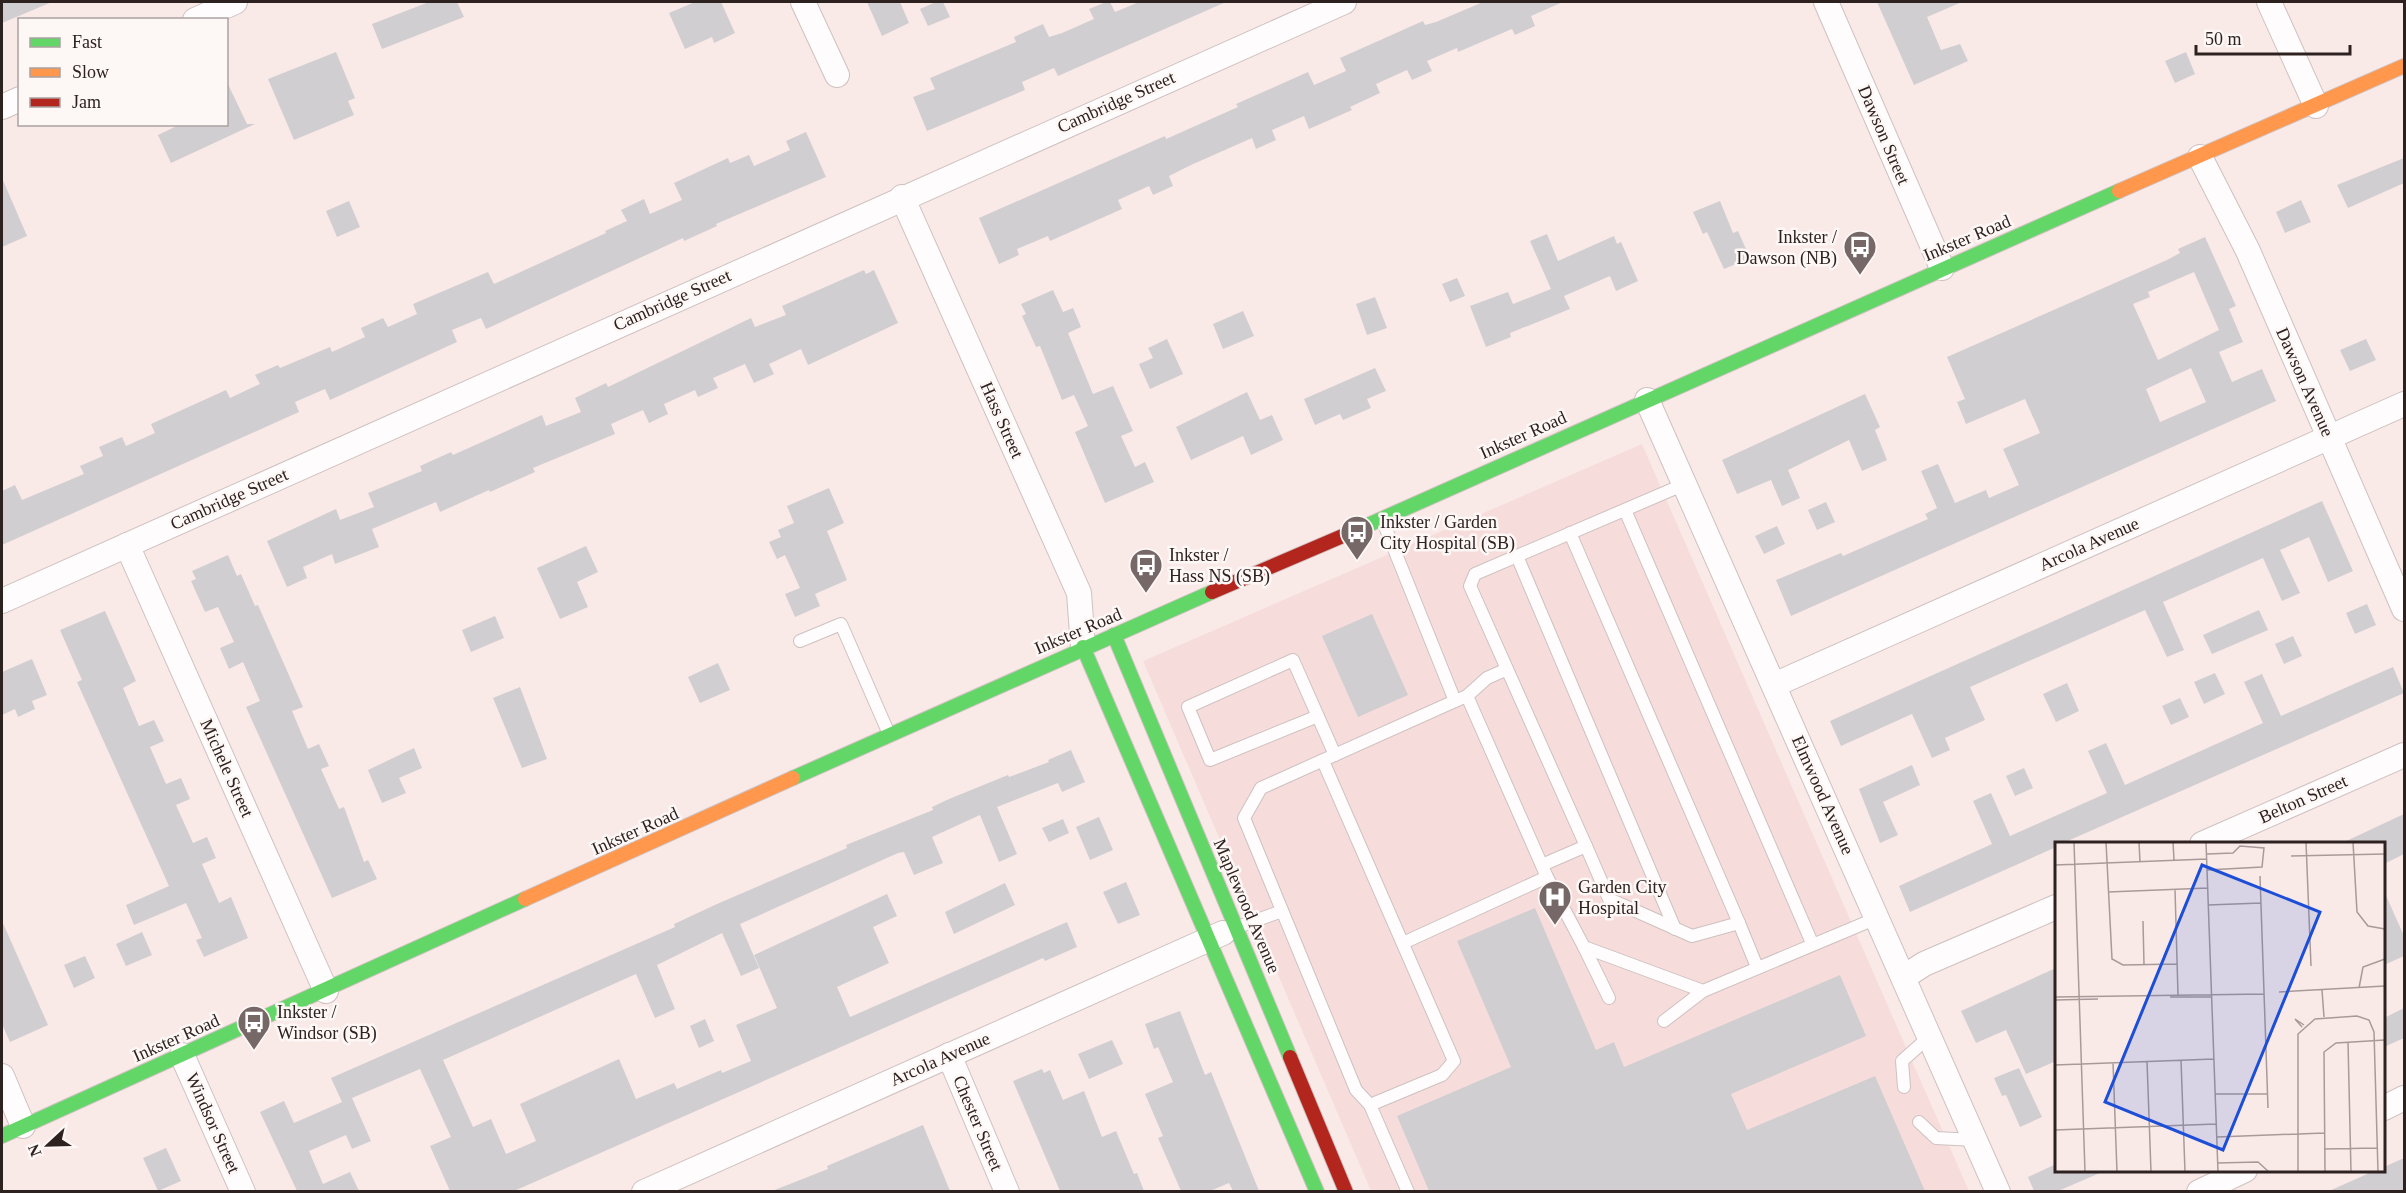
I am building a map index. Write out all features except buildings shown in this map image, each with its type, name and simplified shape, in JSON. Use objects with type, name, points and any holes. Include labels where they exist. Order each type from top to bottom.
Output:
[{"type":"main road","name":"Inkster Road","points":[[12,1131],[1083,647],[1382,518],[1942,268],[2404,66]]},
{"type":"main road","name":"Maplewood Avenue","points":[[1114,635],[1346,1191]]},
{"type":"main road","points":[[1083,647],[1317,1191]]},
{"type":"street","points":[[199,18],[235,2]]},
{"type":"street","points":[[803,2],[837,75]]},
{"type":"street","name":"Cambridge Street","points":[[2,601],[902,197],[1344,2]]},
{"type":"street","name":"Dawson Street","points":[[1826,2],[1942,268]]},
{"type":"street","points":[[2270,2],[2316,106]]},
{"type":"street","points":[[2,107],[18,100]]},
{"type":"street","name":"Dawson Avenue","points":[[2200,157],[2248,250],[2404,609]]},
{"type":"street","name":"Hass Street","points":[[902,197],[1079,593],[1083,647]]},
{"type":"street","name":"Elmwood Avenue","points":[[1647,400],[1998,1191]]},
{"type":"street","name":"Arcola Avenue","points":[[1774,685],[2404,404]]},
{"type":"street","name":"Michele Street","points":[[127,544],[326,991]]},
{"type":"street","points":[[1079,593],[1114,635]]},
{"type":"street","name":"Belton Street","points":[[2204,842],[2404,755]]},
{"type":"street","points":[[1904,977],[1924,964],[2055,907]]},
{"type":"street","name":"Arcola Avenue","points":[[644,1191],[1236,927]]},
{"type":"street","name":"Windsor Street","points":[[182,1055],[243,1191]]},
{"type":"street","name":"Chester Street","points":[[949,1055],[1007,1191]]},
{"type":"street","points":[[2,1076],[12,1131]]},
{"type":"street","points":[[2385,1108],[2404,1098]]},
{"type":"street","points":[[2199,1191],[2241,1172]]},
{"type":"lane","points":[[1685,484],[1474,574],[1470,586],[1505,670],[1610,898],[1692,936],[1739,923]]},
{"type":"lane","points":[[1625,510],[1812,943]]},
{"type":"lane","points":[[1382,518],[1461,699],[1544,871],[1609,998]]},
{"type":"lane","points":[[1570,533],[1757,967]]},
{"type":"lane","points":[[1517,555],[1675,928]]},
{"type":"lane","points":[[800,641],[841,624],[890,735]]},
{"type":"lane","points":[[1318,716],[1210,760],[1188,707],[1293,660],[1318,716],[1335,755]]},
{"type":"lane","points":[[1408,1191],[1370,1105],[1356,1090],[1244,818],[1262,788],[1461,699],[1487,678],[1505,670]]},
{"type":"lane","points":[[1323,760],[1454,1061],[1442,1075],[1370,1105]]},
{"type":"lane","points":[[1403,943],[1544,871],[1586,846]]},
{"type":"lane","points":[[1236,927],[1282,911]]},
{"type":"lane","points":[[1664,1021],[1703,991],[1812,943],[1877,918]]},
{"type":"lane","points":[[1584,947],[1703,991]]},
{"type":"lane","points":[[1904,1087],[1902,1061],[1930,1036]]},
{"type":"lane","points":[[1919,1122],[1936,1138],[1975,1140]]},
{"type":"shaded area","name":"Garden City Hospital","points":[[1642,444],[1969,1191],[1371,1191],[1143,661]]},
{"type":"traffic: fast","points":[[1359,529],[2119,191]]},
{"type":"traffic: fast","points":[[793,778],[1212,592]]},
{"type":"traffic: fast","points":[[1114,635],[1290,1057]]},
{"type":"traffic: fast","points":[[1083,647],[1317,1192]]},
{"type":"traffic: fast","points":[[2,1136],[525,899]]},
{"type":"traffic: slow","points":[[2119,191],[2404,66]]},
{"type":"traffic: slow","points":[[525,899],[793,778]]},
{"type":"traffic: jam","points":[[1212,592],[1359,529]]},
{"type":"traffic: jam","points":[[1290,1057],[1346,1192]]},
{"type":"place","name":"Inkster / Dawson (NB)","points":[[1860,276]]},
{"type":"place","name":"Inkster / Garden City Hospital (SB)","points":[[1357,561]]},
{"type":"place","name":"Inkster / Hass NS (SB)","points":[[1146,594]]},
{"type":"place","name":"Garden City Hospital","points":[[1555,926]]},
{"type":"place","name":"Inkster / Windsor (SB)","points":[[254,1051]]}]
